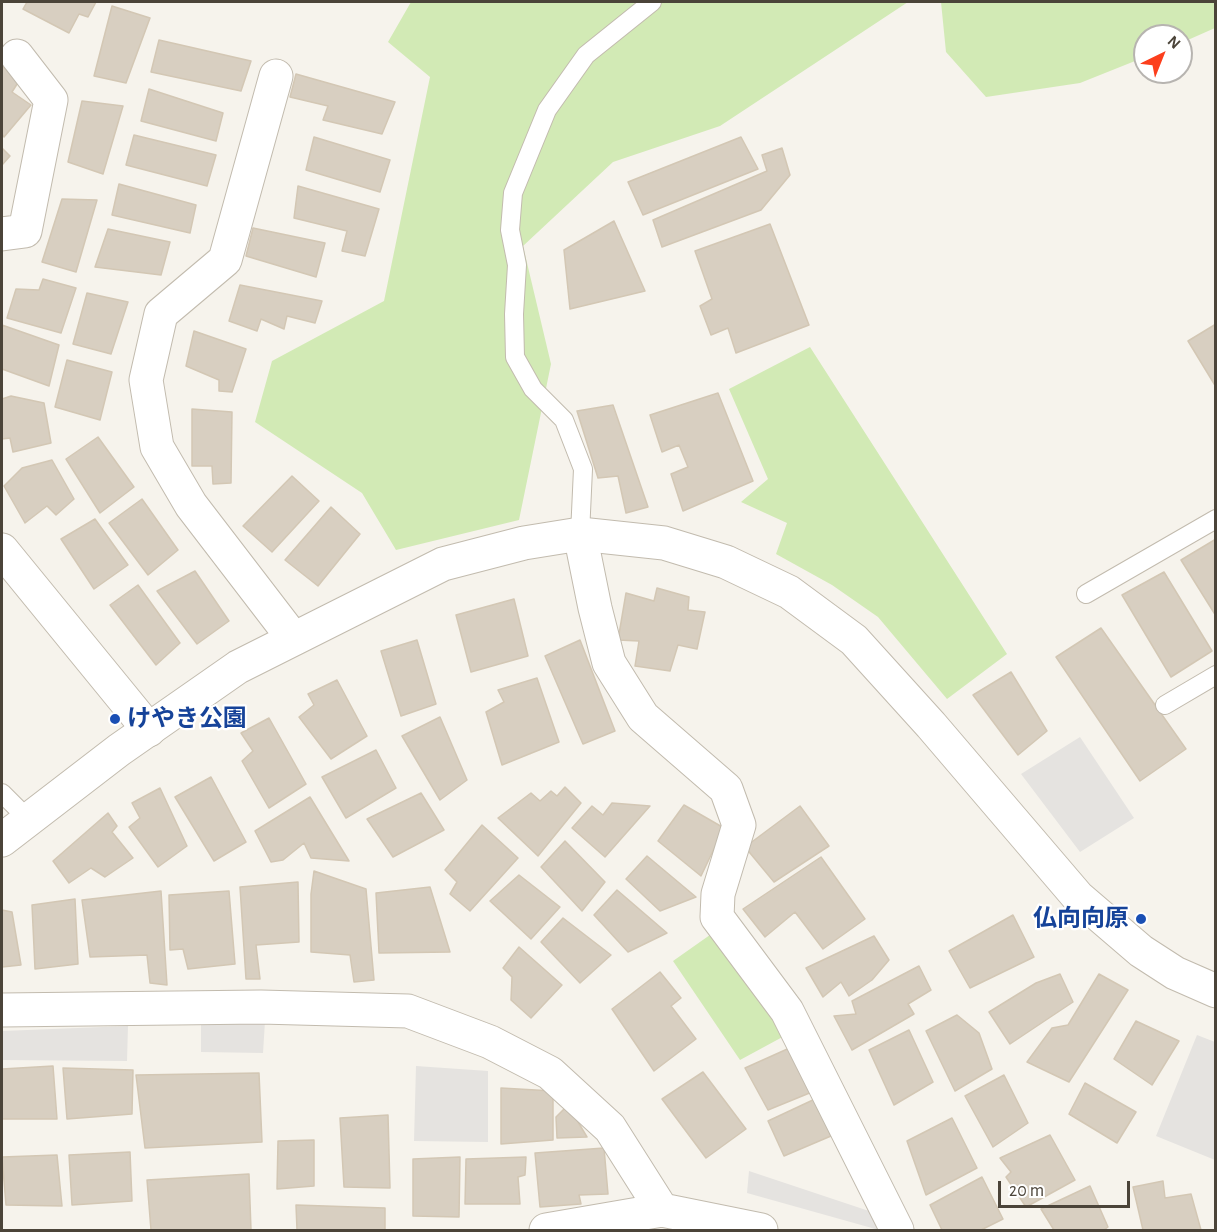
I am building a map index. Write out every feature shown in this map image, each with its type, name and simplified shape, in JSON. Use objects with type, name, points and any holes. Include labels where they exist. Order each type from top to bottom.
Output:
[{"type":"street","points":[[2,234],[25,231],[51,100],[17,56]]},
{"type":"street","points":[[276,76],[225,260],[160,314],[146,380],[157,447],[191,505],[293,638]]},
{"type":"street","points":[[580,534],[609,663],[643,717],[726,789],[739,825],[718,894],[717,917],[787,1011],[897,1230]]},
{"type":"street","points":[[2,840],[148,730],[237,667],[442,564],[524,543],[580,534],[664,543],[726,562],[789,592],[854,640],[932,725],[1078,897],[1141,951],[1175,973],[1215,991]]},
{"type":"street","points":[[2,550],[148,730]]},
{"type":"street","points":[[2,1010],[261,1007],[408,1011],[490,1042],[550,1072],[610,1128],[662,1210]]},
{"type":"street","points":[[546,1230],[662,1210],[756,1230]]},
{"type":"lane","points":[[580,534],[583,469],[564,420],[533,389],[515,357],[514,314],[517,265],[510,230],[513,193],[547,110],[586,55],[652,2]]},
{"type":"lane","points":[[1086,594],[1215,519]]},
{"type":"lane","points":[[1165,705],[1215,675]]},
{"type":"lane","points":[[2,793],[28,819]]},
{"type":"green space","points":[[411,2],[908,2],[720,126],[613,162],[523,246],[551,364],[519,520],[396,550],[362,493],[255,422],[272,361],[384,301],[430,77],[388,42]]},
{"type":"green space","points":[[941,2],[1215,2],[1215,28],[1193,38],[1193,24],[1133,24],[1133,62],[1080,83],[986,97],[946,52]]},
{"type":"green space","points":[[810,347],[1007,654],[947,699],[878,617],[832,585],[776,554],[787,523],[741,502],[768,479],[729,389]]},
{"type":"green space","points":[[717,930],[788,1034],[740,1060],[673,961]]},
{"type":"shaded area","points":[[1080,737],[1134,818],[1080,852],[1021,774]]},
{"type":"shaded area","points":[[265,1021],[263,1053],[201,1052],[201,1022]]},
{"type":"shaded area","points":[[128,1026],[127,1061],[2,1060],[2,1031]]},
{"type":"shaded area","points":[[1197,1035],[1215,1042],[1215,1160],[1156,1136]]},
{"type":"shaded area","points":[[416,1066],[488,1071],[488,1142],[414,1141]]},
{"type":"shaded area","points":[[749,1171],[884,1216],[879,1230],[747,1193]]},
{"type":"building","points":[[27,2],[96,2],[88,17],[79,14],[69,33],[23,9]]},
{"type":"building","points":[[112,6],[150,18],[126,83],[94,76]]},
{"type":"building","points":[[159,40],[251,61],[241,91],[151,72]]},
{"type":"building","points":[[2,66],[19,81],[12,92],[31,105],[4,137],[2,134]]},
{"type":"building","points":[[296,74],[395,102],[382,134],[323,120],[328,106],[290,97]]},
{"type":"building","points":[[149,89],[223,113],[216,141],[141,121]]},
{"type":"building","points":[[82,101],[123,106],[103,174],[68,162]]},
{"type":"building","points":[[134,135],[216,155],[207,186],[126,165]]},
{"type":"building","points":[[314,137],[390,160],[380,192],[306,170]]},
{"type":"building","points":[[741,137],[758,169],[643,215],[628,182]]},
{"type":"building","points":[[2,148],[10,156],[2,165]]},
{"type":"building","points":[[782,148],[790,175],[761,210],[662,247],[653,220],[767,171],[762,155]]},
{"type":"building","points":[[119,184],[196,205],[190,233],[112,215]]},
{"type":"building","points":[[298,186],[379,209],[365,256],[342,251],[347,231],[294,218]]},
{"type":"building","points":[[62,199],[97,200],[76,272],[42,262]]},
{"type":"building","points":[[614,221],[645,291],[570,309],[564,250]]},
{"type":"building","points":[[770,224],[809,325],[736,353],[728,328],[711,335],[700,306],[712,299],[695,251]]},
{"type":"building","points":[[253,228],[325,243],[316,277],[246,256]]},
{"type":"building","points":[[108,229],[170,242],[161,275],[95,267]]},
{"type":"building","points":[[43,279],[76,288],[61,333],[7,318],[16,289],[39,290]]},
{"type":"building","points":[[240,285],[322,301],[315,323],[287,316],[284,329],[261,319],[257,331],[229,321]]},
{"type":"building","points":[[87,293],[128,302],[111,354],[73,344]]},
{"type":"building","points":[[1216,324],[1216,387],[1188,341]]},
{"type":"building","points":[[2,325],[59,345],[49,386],[2,369]]},
{"type":"building","points":[[194,331],[246,349],[232,392],[219,391],[219,380],[186,366]]},
{"type":"building","points":[[67,360],[112,372],[100,420],[55,407]]},
{"type":"building","points":[[718,393],[753,481],[683,511],[671,474],[688,467],[679,445],[662,452],[650,415]]},
{"type":"building","points":[[11,396],[44,403],[51,443],[13,452],[10,438],[2,439],[2,399]]},
{"type":"building","points":[[613,405],[648,507],[626,513],[618,476],[598,478],[577,411]]},
{"type":"building","points":[[192,409],[232,412],[231,483],[213,484],[212,466],[192,466]]},
{"type":"building","points":[[98,437],[134,487],[100,513],[66,459]]},
{"type":"building","points":[[52,460],[74,499],[56,515],[47,506],[25,523],[4,486],[22,468]]},
{"type":"building","points":[[292,476],[319,501],[272,552],[243,526]]},
{"type":"building","points":[[142,499],[178,550],[148,575],[109,523]]},
{"type":"building","points":[[331,507],[360,534],[318,586],[285,560]]},
{"type":"building","points":[[95,519],[128,565],[94,589],[61,539]]},
{"type":"building","points":[[1216,539],[1216,616],[1181,560]]},
{"type":"building","points":[[195,571],[229,621],[197,644],[157,591]]},
{"type":"building","points":[[1164,572],[1212,651],[1171,677],[1122,595]]},
{"type":"building","points":[[138,585],[180,643],[156,665],[110,605]]},
{"type":"building","points":[[657,588],[689,597],[688,610],[705,612],[697,649],[678,645],[670,671],[635,666],[639,641],[618,640],[626,593],[654,601]]},
{"type":"building","points":[[514,599],[528,656],[471,672],[456,615]]},
{"type":"building","points":[[1101,628],[1186,749],[1140,781],[1056,657]]},
{"type":"building","points":[[417,640],[436,704],[401,716],[381,651]]},
{"type":"building","points":[[580,640],[615,731],[583,744],[545,656]]},
{"type":"building","points":[[1011,672],[1047,731],[1018,755],[973,695]]},
{"type":"building","points":[[537,678],[559,742],[502,765],[486,712],[504,702],[498,690]]},
{"type":"building","points":[[337,680],[367,736],[331,759],[299,717],[314,705],[308,694]]},
{"type":"building","points":[[440,717],[467,780],[440,800],[402,736]]},
{"type":"building","points":[[269,718],[306,784],[269,808],[242,761],[253,751],[241,733]]},
{"type":"building","points":[[376,750],[396,788],[346,818],[322,777]]},
{"type":"building","points":[[211,777],[246,842],[214,861],[175,797]]},
{"type":"building","points":[[565,787],[581,803],[538,856],[498,818],[531,793],[540,801],[551,791],[557,796]]},
{"type":"building","points":[[160,788],[187,846],[158,867],[129,827],[140,818],[132,803]]},
{"type":"building","points":[[421,793],[444,830],[393,857],[367,819]]},
{"type":"building","points":[[310,797],[349,861],[311,858],[304,843],[283,860],[271,862],[255,831]]},
{"type":"building","points":[[612,803],[650,806],[605,857],[572,828],[592,806],[603,815]]},
{"type":"building","points":[[684,805],[724,828],[701,876],[658,841]]},
{"type":"building","points":[[800,806],[829,846],[774,882],[745,847]]},
{"type":"building","points":[[108,813],[117,826],[112,832],[133,858],[105,877],[91,868],[69,883],[53,861]]},
{"type":"building","points":[[482,825],[518,858],[470,911],[450,894],[457,882],[445,870]]},
{"type":"building","points":[[565,841],[605,882],[582,911],[541,867]]},
{"type":"building","points":[[647,856],[696,897],[660,911],[626,879]]},
{"type":"building","points":[[821,857],[865,919],[823,949],[795,912],[765,937],[743,909]]},
{"type":"building","points":[[314,871],[366,889],[374,980],[354,982],[350,955],[311,952],[311,894]]},
{"type":"building","points":[[519,875],[560,907],[531,939],[490,901]]},
{"type":"building","points":[[298,882],[299,942],[256,945],[260,979],[246,979],[240,887]]},
{"type":"building","points":[[430,887],[450,952],[379,953],[376,893]]},
{"type":"building","points":[[617,890],[667,933],[628,952],[594,915]]},
{"type":"building","points":[[161,891],[167,985],[150,983],[147,955],[90,957],[82,900]]},
{"type":"building","points":[[229,891],[235,964],[188,969],[183,949],[170,950],[169,895]]},
{"type":"building","points":[[75,899],[78,964],[35,969],[32,905]]},
{"type":"building","points":[[2,910],[12,912],[21,965],[2,967]]},
{"type":"building","points":[[1013,915],[1034,957],[970,988],[949,951]]},
{"type":"building","points":[[563,918],[611,955],[580,983],[541,942]]},
{"type":"building","points":[[874,936],[889,960],[872,980],[849,996],[841,982],[823,997],[806,968]]},
{"type":"building","points":[[519,947],[562,985],[531,1018],[511,1000],[512,977],[503,968]]},
{"type":"building","points":[[919,966],[931,990],[908,1004],[914,1014],[852,1050],[834,1016],[856,1014],[852,1001]]},
{"type":"building","points":[[660,972],[681,998],[671,1006],[696,1039],[654,1071],[612,1009]]},
{"type":"building","points":[[1060,974],[1073,1002],[1010,1044],[989,1012],[1036,983]]},
{"type":"building","points":[[1099,974],[1128,990],[1069,1082],[1027,1062],[1052,1028],[1068,1025]]},
{"type":"building","points":[[957,1015],[979,1033],[992,1069],[955,1091],[926,1031]]},
{"type":"building","points":[[1136,1021],[1179,1041],[1152,1085],[1114,1059]]},
{"type":"building","points":[[909,1030],[933,1082],[894,1105],[869,1050]]},
{"type":"building","points":[[794,1046],[812,1092],[768,1110],[745,1068]]},
{"type":"building","points":[[53,1066],[57,1119],[2,1119],[2,1069]]},
{"type":"building","points":[[63,1068],[133,1070],[132,1114],[67,1119]]},
{"type":"building","points":[[703,1072],[746,1129],[706,1158],[662,1099]]},
{"type":"building","points":[[259,1073],[262,1142],[145,1148],[136,1075]]},
{"type":"building","points":[[1004,1075],[1028,1123],[993,1147],[965,1096]]},
{"type":"building","points":[[1085,1083],[1136,1112],[1117,1143],[1069,1114]]},
{"type":"building","points":[[501,1088],[553,1091],[553,1140],[501,1144]]},
{"type":"building","points":[[815,1099],[831,1136],[784,1156],[768,1121]]},
{"type":"building","points":[[568,1105],[587,1137],[557,1138],[556,1117]]},
{"type":"building","points":[[388,1115],[390,1188],[344,1187],[340,1118]]},
{"type":"building","points":[[952,1118],[977,1168],[926,1195],[907,1141]]},
{"type":"building","points":[[1050,1135],[1075,1180],[1026,1207],[1006,1177],[1011,1172],[1000,1158]]},
{"type":"building","points":[[314,1140],[314,1186],[277,1189],[278,1141]]},
{"type":"building","points":[[604,1148],[608,1194],[579,1195],[581,1204],[540,1207],[535,1153]]},
{"type":"building","points":[[130,1152],[132,1201],[72,1205],[69,1155]]},
{"type":"building","points":[[57,1155],[62,1206],[6,1205],[2,1157]]},
{"type":"building","points":[[460,1157],[459,1217],[413,1216],[413,1159]]},
{"type":"building","points":[[526,1157],[525,1175],[518,1177],[520,1204],[465,1204],[466,1159]]},
{"type":"building","points":[[249,1174],[251,1230],[151,1230],[147,1180]]},
{"type":"building","points":[[982,1177],[1003,1219],[981,1230],[942,1230],[930,1205]]},
{"type":"building","points":[[1163,1181],[1165,1198],[1191,1194],[1201,1230],[1143,1230],[1133,1187]]},
{"type":"building","points":[[1090,1186],[1108,1227],[1104,1230],[1054,1230],[1041,1209]]},
{"type":"building","points":[[296,1205],[385,1208],[385,1230],[297,1230]]},
{"type":"place","name":"けやき公園","points":[[115,719]]},
{"type":"place","name":"仏向向原","points":[[1141,919]]}]
